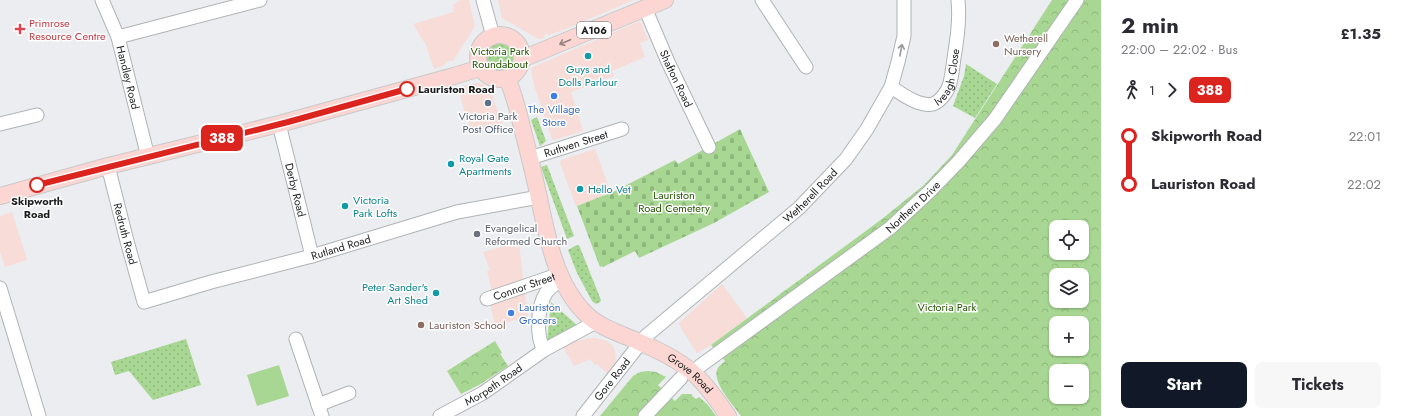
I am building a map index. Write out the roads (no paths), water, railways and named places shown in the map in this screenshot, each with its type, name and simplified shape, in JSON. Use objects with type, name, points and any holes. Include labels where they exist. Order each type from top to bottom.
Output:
[{"type":"main road","name":"A106","points":[[522,59],[665,0]]},
{"type":"main road","points":[[493,36],[508,37],[515,41],[520,47],[522,59],[521,66],[516,73],[500,80],[492,78],[480,68],[478,61],[480,47],[484,42],[493,36]]},
{"type":"main road","points":[[0,196],[108,166],[279,124],[480,68]]},
{"type":"main road","points":[[507,78],[512,89],[530,158],[548,238],[561,277],[586,315],[596,322],[640,342]]},
{"type":"main road","name":"Grove Road","points":[[640,342],[692,372],[708,388],[728,416]]},
{"type":"street","name":"Handley Road","points":[[102,0],[118,37],[148,157]]},
{"type":"street","points":[[118,37],[260,0]]},
{"type":"street","points":[[483,0],[493,36]]},
{"type":"street","points":[[762,0],[806,67]]},
{"type":"street","name":"Wetherell Road","points":[[640,342],[799,208],[846,159],[867,129],[891,88],[904,36],[904,0]]},
{"type":"street","name":"Iveagh Close","points":[[891,88],[918,102],[926,104],[934,104],[944,95],[950,83],[952,72],[959,21],[958,0]]},
{"type":"street","name":"Northern Drive","points":[[700,366],[890,228],[930,191],[959,161],[995,119],[1077,0]]},
{"type":"street","name":"Shafton Road","points":[[646,8],[668,62],[709,147]]},
{"type":"street","points":[[0,124],[38,115]]},
{"type":"street","name":"Derby Road","points":[[279,124],[312,256]]},
{"type":"street","name":"Ruthven Street","points":[[530,158],[622,129]]},
{"type":"street","name":"Redruth Road","points":[[108,166],[144,302]]},
{"type":"street","name":"Rutland Road","points":[[144,302],[211,282],[312,256],[457,212],[539,197]]},
{"type":"street","points":[[544,350],[540,344],[539,338],[540,310],[543,299],[550,288],[561,277]]},
{"type":"street","name":"Connor Street","points":[[487,299],[561,277]]},
{"type":"street","points":[[0,288],[39,416]]},
{"type":"street","name":"Morpeth Road","points":[[440,416],[483,392],[544,350],[596,322]]},
{"type":"street","points":[[296,339],[320,410],[349,393]]},
{"type":"street","name":"Gore Road","points":[[583,416],[626,363],[640,342]]},
{"type":"street","points":[[645,416],[682,378]]},
{"type":"place","name":"Primrose Resource Centre","points":[[20,29]]},
{"type":"place","name":"Wetherell Nursery","points":[[996,44]]},
{"type":"place","name":"Guys and Dolls Parlour","points":[[588,56]]},
{"type":"place","name":"Lauriston Road","points":[[407,89]]},
{"type":"place","name":"The Village Store","points":[[554,96]]},
{"type":"place","name":"Victoria Park Post Office","points":[[488,103]]},
{"type":"place","name":"Royal Gate Apartments","points":[[451,164]]},
{"type":"place","name":"Skipworth Road","points":[[37,185]]},
{"type":"place","name":"Hello Vet","points":[[580,189]]},
{"type":"place","name":"Victoria Park Lofts","points":[[345,206]]},
{"type":"place","name":"Evangelical Reformed Church","points":[[477,234]]},
{"type":"place","name":"Peter Sander's Art Shed","points":[[436,293]]},
{"type":"place","name":"Lauriston Grocers","points":[[511,313]]},
{"type":"place","name":"Lauriston School","points":[[421,325]]},
{"type":"park label","name":"Victoria Park Roundabout","points":[[500,57]]},
{"type":"park label","name":"Lauriston Road Cemetery","points":[[674,201]]},
{"type":"park label","name":"Victoria Park","points":[[947,307]]}]
